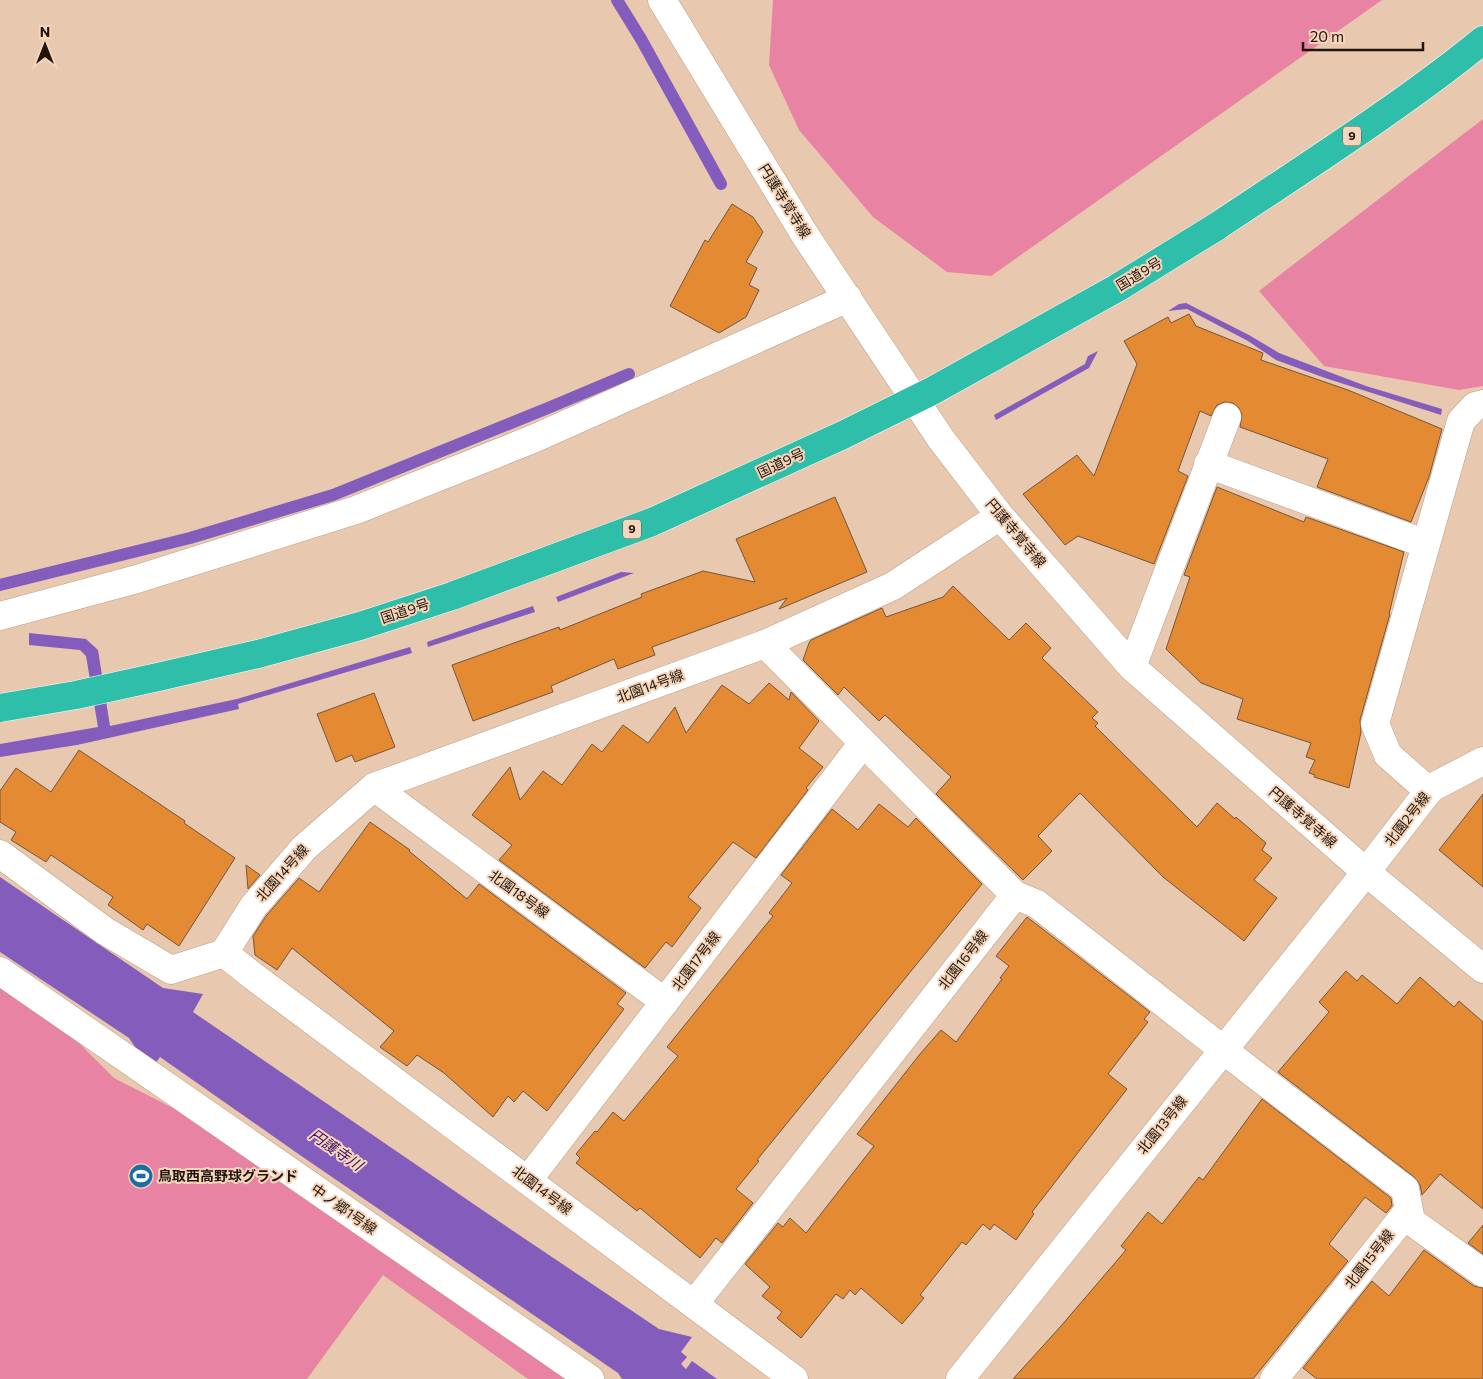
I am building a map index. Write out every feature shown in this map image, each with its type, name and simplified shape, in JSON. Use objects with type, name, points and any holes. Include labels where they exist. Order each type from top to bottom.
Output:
[{"type":"highway","name":"国道9号","points":[[0,708],[158,677],[258,654],[360,626],[452,596],[652,522],[843,435],[932,391],[1117,288],[1319,159],[1393,108],[1483,40]]},
{"type":"street","name":"円護寺覚寺線","points":[[662,0],[806,235],[941,439],[1000,516],[1132,667],[1366,872],[1483,969]]},
{"type":"street","points":[[0,616],[137,579],[356,510],[533,439],[848,298]]},
{"type":"street","points":[[1429,791],[1388,755],[1375,724],[1461,421],[1475,406],[1483,404]]},
{"type":"street","points":[[1132,667],[1227,417]]},
{"type":"street","points":[[1208,464],[1426,544]]},
{"type":"street","name":"北園14号線","points":[[794,1379],[224,953],[253,907],[304,848],[374,787],[765,644],[893,586],[1000,516]]},
{"type":"street","points":[[765,644],[1015,895],[1037,904],[1405,1189],[1411,1221],[1483,1273]]},
{"type":"street","name":"北園17号線","points":[[528,1180],[864,743]]},
{"type":"street","name":"北園2号線","points":[[1366,872],[1432,788],[1483,761]]},
{"type":"street","name":"北園18号線","points":[[374,787],[665,1002]]},
{"type":"street","points":[[0,854],[105,931],[171,970],[224,953]]},
{"type":"street","name":"北園13号線","points":[[960,1379],[1366,872]]},
{"type":"street","name":"北園16号線","points":[[694,1304],[1015,895]]},
{"type":"street","name":"中ノ郷1号線","points":[[0,971],[590,1379]]},
{"type":"street","name":"北園15号線","points":[[1274,1379],[1404,1216],[1411,1221]]},
{"type":"shaded area","points":[[773,0],[1382,0],[991,276],[947,272],[873,217],[799,130],[769,65]]},
{"type":"shaded area","points":[[1483,119],[1483,386],[1459,390],[1324,366],[1259,291]]},
{"type":"shaded area","name":"鳥取西高野球グランド","points":[[0,987],[77,1041],[114,1078],[214,1129],[567,1379],[528,1379],[383,1275],[307,1379],[0,1379]]},
{"type":"water","points":[[1186,303],[1249,335],[1279,353],[1366,386],[1442,409],[1441,415],[1325,378],[1276,360],[1248,341],[1187,309],[1168,311],[1179,304]]},
{"type":"water","points":[[1098,351],[1089,368],[996,420],[994,415],[1085,364],[1088,356]]},
{"type":"water","points":[[621,572],[634,573],[558,602],[556,597]]},
{"type":"water","points":[[533,606],[535,612],[428,647],[427,642]]},
{"type":"water","points":[[29,633],[86,639],[98,650],[110,726],[237,699],[410,647],[412,653],[238,704],[239,709],[77,745],[0,757],[0,744],[98,727],[86,656],[80,650],[29,645]]},
{"type":"water","name":"円護寺川","points":[[0,877],[163,988],[203,994],[193,1012],[659,1329],[692,1337],[681,1352],[687,1357],[681,1364],[686,1369],[692,1361],[717,1379],[622,1379],[618,1373],[160,1057],[151,1070],[129,1038],[0,952]]},
{"type":"building","points":[[732,204],[753,217],[763,232],[746,262],[757,268],[749,285],[759,290],[746,317],[719,333],[670,306],[705,240],[708,242]]},
{"type":"building","points":[[1189,314],[1196,326],[1263,353],[1261,360],[1348,390],[1442,429],[1429,477],[1411,522],[1317,487],[1328,459],[1240,427],[1242,415],[1239,408],[1233,403],[1225,402],[1217,405],[1211,416],[1200,411],[1178,471],[1188,476],[1154,564],[1078,536],[1065,545],[1023,494],[1077,455],[1094,476],[1137,364],[1124,341],[1168,317],[1171,323]]},
{"type":"building","points":[[1217,487],[1304,522],[1306,517],[1404,552],[1390,614],[1360,720],[1361,732],[1349,788],[1314,777],[1315,775],[1309,773],[1315,760],[1306,757],[1311,743],[1237,719],[1243,699],[1201,683],[1166,649],[1190,577],[1184,575]]},
{"type":"building","points":[[835,497],[867,572],[779,609],[787,598],[652,647],[655,655],[618,669],[614,659],[551,686],[553,692],[473,721],[452,665],[559,627],[560,630],[642,597],[641,594],[703,571],[755,582],[736,539]]},
{"type":"building","points":[[953,586],[1009,640],[1026,623],[1051,648],[1042,658],[1098,712],[1092,718],[1098,723],[1095,726],[1197,827],[1217,803],[1266,843],[1262,850],[1272,858],[1254,880],[1277,898],[1244,941],[1163,877],[1080,793],[1038,836],[1052,851],[1023,880],[936,794],[951,777],[885,715],[879,721],[844,687],[838,695],[803,660],[811,640],[882,608],[886,617],[943,597]]},
{"type":"building","points":[[769,683],[789,700],[791,692],[819,721],[799,748],[823,767],[806,788],[808,790],[756,858],[733,842],[688,897],[701,908],[672,947],[666,942],[645,968],[499,860],[512,845],[472,815],[510,767],[520,800],[543,771],[562,785],[592,744],[602,752],[623,725],[648,743],[675,707],[686,733],[722,685],[749,704]]},
{"type":"building","points":[[374,693],[395,747],[355,762],[352,755],[336,762],[317,714]]},
{"type":"building","points":[[79,750],[185,821],[184,823],[235,858],[179,946],[147,924],[143,930],[108,905],[113,897],[51,855],[46,862],[11,840],[16,832],[0,822],[0,791],[16,768],[51,792]]},
{"type":"building","points":[[1483,794],[1483,887],[1439,850]]},
{"type":"building","points":[[879,804],[908,827],[916,818],[982,884],[757,1160],[759,1161],[736,1189],[753,1203],[722,1243],[716,1238],[700,1258],[640,1208],[637,1211],[576,1163],[580,1158],[576,1154],[613,1112],[624,1121],[678,1056],[667,1047],[773,916],[769,913],[792,883],[781,875],[832,809],[858,830]]},
{"type":"building","points":[[370,822],[410,850],[467,899],[479,884],[626,993],[617,1004],[624,1009],[547,1111],[523,1091],[514,1102],[508,1096],[493,1117],[444,1073],[417,1055],[407,1066],[380,1047],[394,1031],[292,948],[277,970],[255,955],[253,936],[266,916],[299,878],[319,892]]},
{"type":"building","points":[[246,865],[260,875],[248,889]]},
{"type":"building","points":[[1027,917],[1150,1012],[1144,1019],[1148,1022],[1108,1074],[1127,1089],[1032,1212],[1034,1214],[1016,1240],[994,1224],[990,1230],[983,1224],[966,1245],[962,1242],[920,1295],[924,1298],[902,1324],[861,1288],[855,1295],[850,1290],[843,1299],[836,1294],[801,1338],[777,1318],[782,1312],[762,1296],[770,1287],[745,1264],[778,1223],[783,1227],[790,1218],[806,1233],[874,1146],[857,1134],[941,1030],[956,1042],[1002,979],[1000,978],[1009,966],[996,956]]},
{"type":"building","points":[[1346,971],[1357,981],[1362,975],[1397,1004],[1420,977],[1454,1007],[1459,1001],[1483,1022],[1483,1209],[1440,1174],[1422,1195],[1420,1185],[1414,1177],[1278,1072],[1329,1012],[1319,1002]]},
{"type":"building","points":[[1262,1099],[1391,1198],[1392,1206],[1386,1213],[1365,1197],[1329,1244],[1348,1261],[1253,1379],[1013,1379],[1126,1250],[1121,1246],[1148,1212],[1162,1224],[1199,1177],[1203,1180]]},
{"type":"building","points":[[1483,1225],[1483,1254],[1468,1243]]},
{"type":"building","points":[[1424,1250],[1474,1286],[1483,1288],[1483,1379],[1317,1379],[1303,1368],[1372,1281],[1389,1296]]},
{"type":"waterway","points":[[617,0],[641,39],[721,184]]},
{"type":"waterway","points":[[0,585],[190,538],[333,495],[629,374]]},
{"type":"place","name":"鳥取西高野球グランド","points":[[141,1176]]}]
